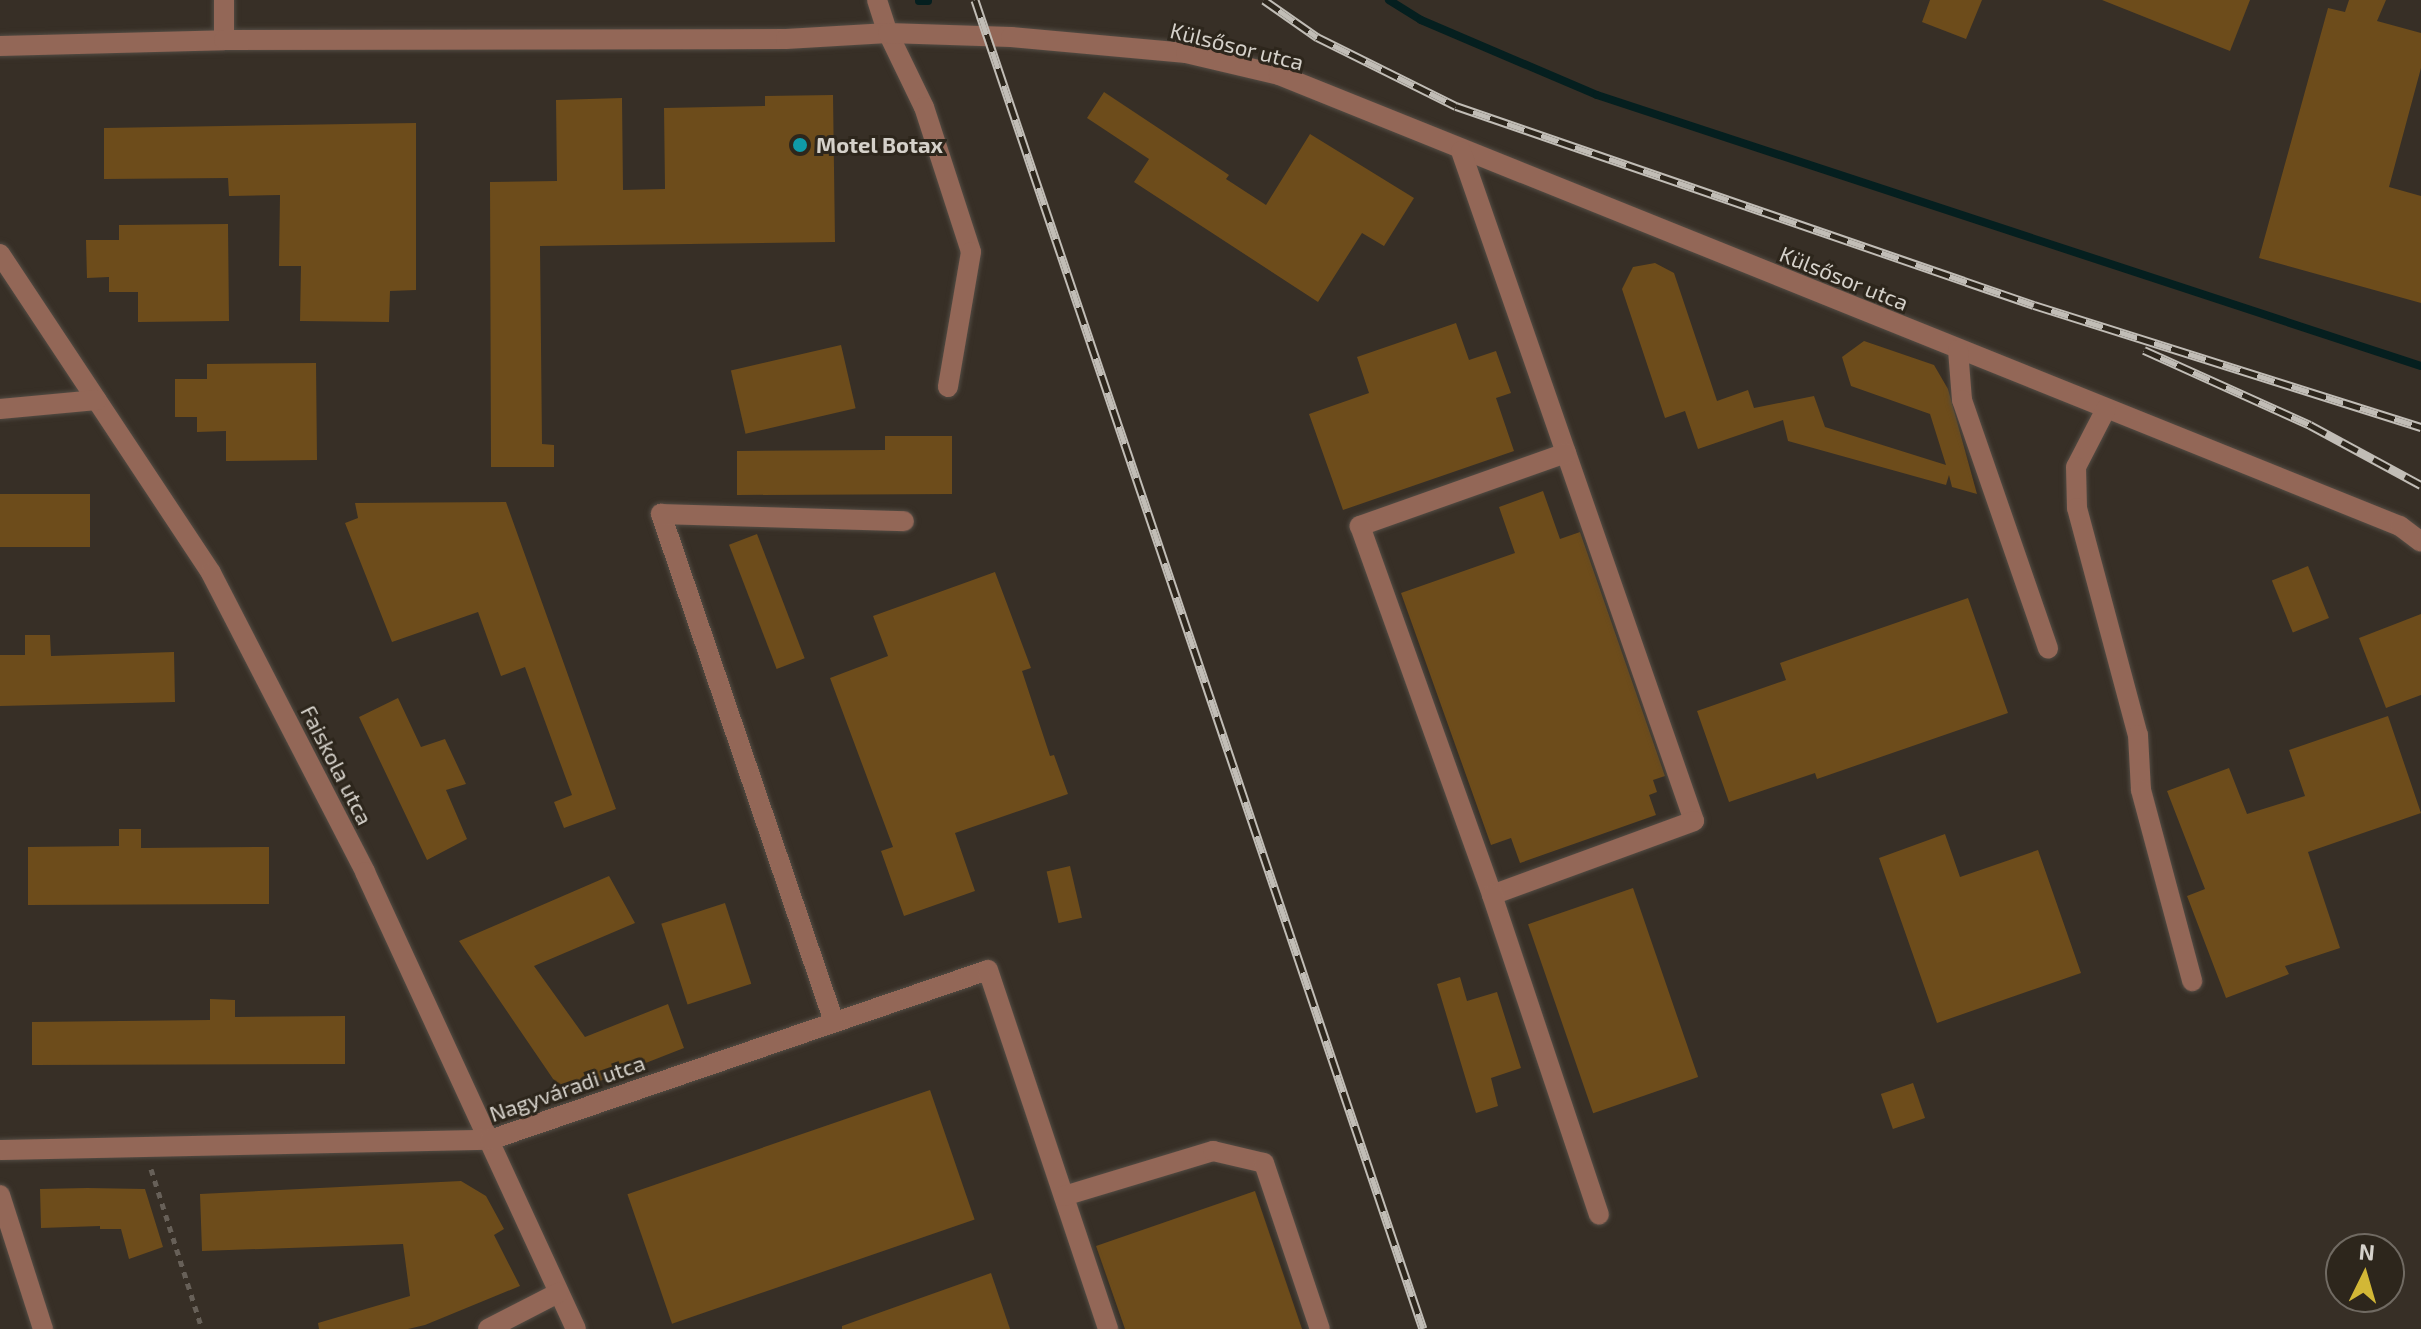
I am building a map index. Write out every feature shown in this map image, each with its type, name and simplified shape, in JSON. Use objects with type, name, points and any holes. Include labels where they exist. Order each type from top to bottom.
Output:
[{"type":"street","points":[[224,0],[224,40]]},
{"type":"street","points":[[877,0],[888,33],[924,107],[971,252],[948,387]]},
{"type":"street","name":"Külsősor utca","points":[[0,46],[224,40],[786,39],[888,33],[1011,37],[1186,53],[1279,75],[1461,151],[2400,526],[2421,542]]},
{"type":"street","points":[[1461,151],[1694,821],[1492,895]]},
{"type":"street","name":"Faiskola utca","points":[[0,254],[211,573],[365,872],[576,1329]]},
{"type":"street","points":[[1958,350],[1962,400],[2048,649]]},
{"type":"street","points":[[0,409],[97,400]]},
{"type":"street","points":[[2106,409],[2076,467],[2077,508],[2138,735],[2141,790],[2192,981]]},
{"type":"street","points":[[1566,453],[1360,526],[1492,895],[1599,1215]]},
{"type":"street","points":[[834,1022],[661,514],[904,521]]},
{"type":"street","name":"Nagyváradi utca","points":[[0,1150],[490,1140],[988,970],[1064,1196]]},
{"type":"street","points":[[1108,1329],[1064,1196],[1213,1151],[1264,1163],[1320,1329]]},
{"type":"street","points":[[0,1195],[43,1329]]},
{"type":"street","points":[[488,1329],[558,1293]]},
{"type":"path","points":[[144,1145],[202,1329]]},
{"type":"building","points":[[1930,0],[1982,0],[1966,39],[1922,22]]},
{"type":"building","points":[[2102,0],[2250,0],[2230,51]]},
{"type":"building","points":[[2349,0],[2386,0],[2377,21],[2421,33],[2421,68],[2389,187],[2421,196],[2421,303],[2259,258],[2328,8],[2345,12]]},
{"type":"building","points":[[1104,92],[1229,175],[1226,179],[1266,205],[1310,134],[1414,198],[1384,246],[1362,233],[1318,302],[1134,182],[1149,159],[1087,118]]},
{"type":"building","name":"Motel Botax","points":[[833,95],[835,242],[540,246],[542,444],[554,445],[554,467],[491,467],[490,182],[557,181],[556,100],[622,98],[623,190],[665,189],[664,108],[765,106],[765,96]]},
{"type":"building","points":[[416,123],[416,290],[390,291],[389,322],[300,321],[301,266],[279,266],[280,195],[229,196],[228,178],[104,179],[104,128]]},
{"type":"building","points":[[228,224],[229,321],[138,322],[138,292],[109,292],[109,277],[87,278],[86,240],[119,240],[119,225]]},
{"type":"building","points":[[1655,263],[1674,273],[1717,401],[1748,390],[1754,408],[1814,396],[1825,427],[1946,465],[1930,414],[1851,386],[1842,357],[1864,341],[1934,365],[1948,389],[1977,494],[1952,487],[1949,475],[1946,485],[1788,441],[1783,420],[1698,449],[1685,411],[1665,418],[1622,289],[1633,267]]},
{"type":"building","points":[[1456,323],[1469,360],[1496,351],[1511,393],[1496,398],[1514,451],[1343,510],[1309,414],[1369,393],[1357,357]]},
{"type":"building","points":[[841,345],[856,408],[746,434],[731,370]]},
{"type":"building","points":[[316,363],[317,460],[226,461],[226,431],[197,432],[197,417],[175,417],[175,379],[207,379],[207,364]]},
{"type":"building","points":[[885,436],[952,436],[952,494],[737,495],[737,451],[885,450]]},
{"type":"building","points":[[1543,491],[1560,539],[1580,532],[1665,776],[1653,780],[1657,792],[1649,795],[1656,815],[1520,863],[1511,838],[1491,845],[1401,593],[1515,553],[1499,507]]},
{"type":"building","points":[[0,494],[90,494],[90,547],[0,547]]},
{"type":"building","points":[[506,502],[616,809],[564,828],[554,802],[572,795],[525,667],[501,676],[478,612],[392,642],[345,523],[358,518],[355,503]]},
{"type":"building","points":[[757,534],[805,658],[777,669],[729,545]]},
{"type":"building","points":[[2308,566],[2329,618],[2293,633],[2272,581]]},
{"type":"building","points":[[995,572],[1031,668],[1022,671],[1050,756],[1054,755],[1068,794],[955,833],[975,891],[904,916],[881,851],[893,847],[830,678],[888,656],[873,616]]},
{"type":"building","points":[[1968,598],[2008,713],[1817,779],[1815,773],[1729,802],[1697,711],[1786,680],[1780,663]]},
{"type":"building","points":[[2421,614],[2421,695],[2386,708],[2359,638]]},
{"type":"building","points":[[25,635],[50,635],[51,656],[174,652],[175,702],[0,706],[0,655],[25,655]]},
{"type":"building","points":[[398,698],[421,747],[445,739],[466,784],[446,790],[467,839],[427,860],[359,717]]},
{"type":"building","points":[[2388,716],[2421,813],[2308,852],[2340,948],[2285,966],[2289,974],[2226,998],[2187,896],[2205,889],[2167,791],[2229,768],[2247,814],[2305,796],[2289,750]]},
{"type":"building","points":[[119,829],[141,829],[141,848],[269,847],[269,904],[28,905],[28,847],[119,846]]},
{"type":"building","points":[[1945,834],[1960,877],[2038,850],[2081,973],[1937,1023],[1879,858]]},
{"type":"building","points":[[1070,866],[1082,918],[1059,923],[1047,871]]},
{"type":"building","points":[[609,876],[635,923],[534,966],[585,1037],[668,1004],[684,1048],[564,1095],[459,941]]},
{"type":"building","points":[[1633,888],[1698,1077],[1593,1113],[1528,924]]},
{"type":"building","points":[[725,903],[751,984],[688,1005],[661,924]]},
{"type":"building","points":[[1460,977],[1467,1001],[1497,992],[1521,1068],[1491,1078],[1498,1106],[1476,1113],[1437,984]]},
{"type":"building","points":[[210,999],[235,1000],[235,1017],[345,1016],[345,1064],[32,1065],[32,1022],[210,1020]]},
{"type":"building","points":[[1913,1083],[1925,1118],[1893,1129],[1881,1094]]},
{"type":"building","points":[[930,1090],[975,1220],[672,1324],[627,1194]]},
{"type":"building","points":[[461,1181],[486,1196],[504,1229],[494,1235],[520,1286],[425,1325],[408,1329],[319,1329],[318,1323],[410,1296],[403,1244],[202,1251],[200,1194]]},
{"type":"building","points":[[40,1189],[145,1189],[163,1247],[129,1259],[121,1229],[100,1229],[100,1226],[41,1228]]},
{"type":"building","points":[[1255,1191],[1302,1329],[1125,1329],[1096,1246]]},
{"type":"building","points":[[991,1273],[1010,1329],[842,1329],[842,1326]]},
{"type":"waterway","points":[[1389,0],[1421,20],[1597,95],[2421,366]]},
{"type":"waterway","points":[[919,1],[928,1]]},
{"type":"railway","points":[[975,0],[1423,1329]]},
{"type":"railway","points":[[1264,0],[1317,37],[1456,106],[2034,305],[2421,427]]},
{"type":"railway","points":[[2144,350],[2310,425],[2421,485]]},
{"type":"place","name":"Motel Botax","points":[[800,145]]}]
